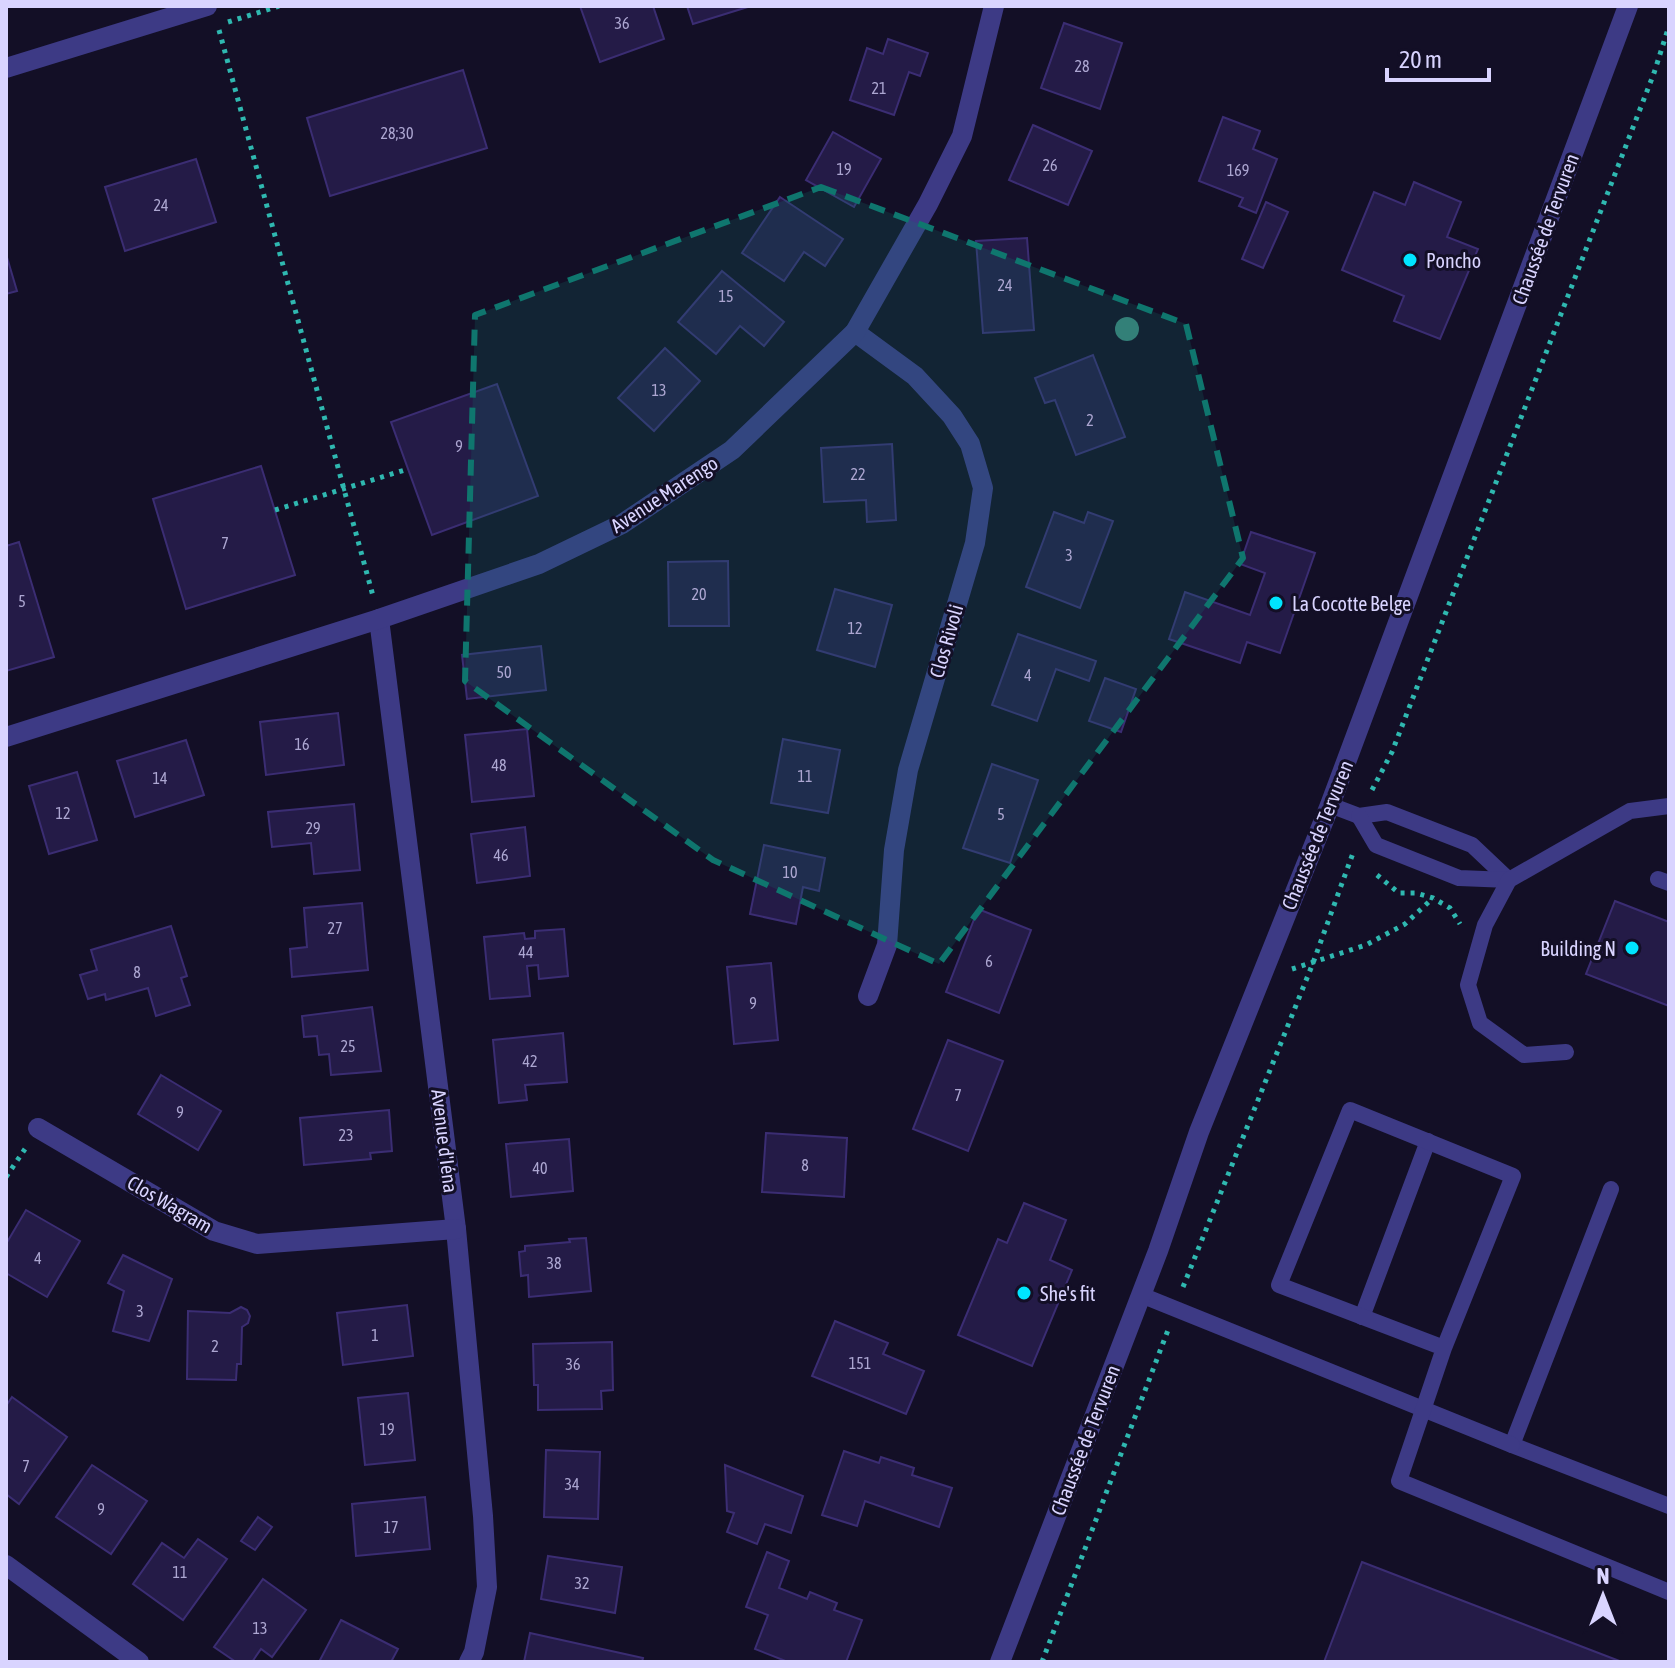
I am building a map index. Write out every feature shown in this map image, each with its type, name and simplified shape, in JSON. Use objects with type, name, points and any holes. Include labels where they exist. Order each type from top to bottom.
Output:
[{"type":"street","points":[[6,68],[207,6]]},
{"type":"street","name":"Avenue Marengo","points":[[6,737],[379,619],[539,564],[622,524],[732,450],[855,332],[928,204],[962,136],[994,6]]},
{"type":"street","name":"Chaussée de Tervuren","points":[[1000,1662],[1141,1295],[1199,1132],[1330,805],[1628,6]]},
{"type":"street","name":"Clos Rivoli","points":[[855,332],[915,376],[952,416],[970,444],[983,488],[975,543],[908,770],[894,850],[887,945],[868,996]]},
{"type":"street","name":"Avenue d'Iéna","points":[[379,619],[456,1229],[483,1516],[487,1587],[474,1652],[469,1662]]},
{"type":"street","name":"Clos Wagram","points":[[38,1128],[214,1231],[257,1244],[456,1229]]},
{"type":"street","points":[[6,1565],[139,1662]]},
{"type":"lane","points":[[1330,805],[1359,816],[1387,812],[1472,845],[1509,880]]},
{"type":"lane","points":[[1359,816],[1376,845],[1459,878],[1509,880],[1630,811],[1669,806]]},
{"type":"lane","points":[[1509,880],[1485,925],[1468,985],[1480,1023],[1524,1055],[1566,1052]]},
{"type":"lane","points":[[1444,1348],[1279,1285],[1350,1110],[1513,1176],[1444,1348],[1399,1481],[1669,1592]]},
{"type":"lane","points":[[1362,1317],[1428,1141]]},
{"type":"lane","points":[[1512,1445],[1611,1189]]},
{"type":"lane","points":[[1141,1295],[1669,1506]]},
{"type":"path","points":[[217,25],[379,619]]},
{"type":"path","points":[[275,510],[408,469]]},
{"type":"path","points":[[1319,831],[1362,864]]},
{"type":"path","points":[[1372,871],[1399,893],[1416,893],[1450,908],[1460,924],[1481,938]]},
{"type":"path","points":[[1260,976],[1366,945],[1405,924],[1433,898]]},
{"type":"highlighted area","points":[[821,187],[1186,324],[1243,558],[939,964],[713,860],[465,681],[475,315]]},
{"type":"building","points":[[580,6],[653,6],[664,39],[600,62]]},
{"type":"building","points":[[687,6],[751,6],[693,24]]},
{"type":"building","points":[[1064,23],[1122,43],[1100,109],[1041,88]]},
{"type":"building","points":[[888,39],[928,53],[920,76],[909,72],[894,115],[850,100],[867,48],[883,54]]},
{"type":"building","points":[[463,70],[487,148],[330,196],[307,118]]},
{"type":"building","points":[[1223,117],[1260,131],[1253,149],[1277,159],[1256,213],[1239,206],[1243,198],[1199,181]]},
{"type":"building","points":[[1033,125],[1092,151],[1068,205],[1009,180]]},
{"type":"building","points":[[833,132],[881,159],[854,207],[806,180]]},
{"type":"building","points":[[196,159],[216,222],[125,251],[105,187]]},
{"type":"building","name":"Poncho","points":[[1414,182],[1461,202],[1447,237],[1478,249],[1440,339],[1394,321],[1404,296],[1342,270],[1374,192],[1405,205]]},
{"type":"building","points":[[780,197],[843,239],[825,266],[804,252],[784,281],[742,253]]},
{"type":"building","points":[[1266,202],[1288,212],[1263,268],[1242,259]]},
{"type":"building","points":[[1027,238],[1034,330],[983,333],[976,241]]},
{"type":"building","points":[[6,254],[17,291],[6,294]]},
{"type":"building","points":[[722,271],[784,322],[764,346],[740,326],[716,354],[678,322]]},
{"type":"building","points":[[665,348],[700,381],[654,431],[618,398]]},
{"type":"building","points":[[1093,355],[1125,437],[1076,455],[1055,400],[1045,403],[1035,378]]},
{"type":"building","points":[[497,384],[538,496],[432,535],[391,422]]},
{"type":"building","points":[[892,444],[896,520],[867,522],[866,500],[824,502],[821,448]]},
{"type":"building","points":[[261,466],[295,575],[186,609],[153,499]]},
{"type":"building","points":[[1054,512],[1084,523],[1088,512],[1113,521],[1080,608],[1026,587]]},
{"type":"building","name":"La Cocotte Belge","points":[[1251,532],[1315,553],[1280,653],[1247,642],[1240,663],[1169,639],[1185,592],[1250,615],[1265,573],[1240,564]]},
{"type":"building","points":[[19,542],[54,657],[6,671],[6,546]]},
{"type":"building","points":[[728,561],[729,626],[669,626],[668,562]]},
{"type":"building","points":[[835,589],[892,605],[875,667],[817,650]]},
{"type":"building","points":[[1018,634],[1096,661],[1089,681],[1056,669],[1037,721],[992,705]]},
{"type":"building","points":[[541,646],[546,690],[467,699],[462,655]]},
{"type":"building","points":[[1105,678],[1136,689],[1121,732],[1089,721]]},
{"type":"building","points":[[338,713],[344,765],[266,775],[260,722]]},
{"type":"building","points":[[527,729],[534,796],[472,802],[465,735]]},
{"type":"building","points":[[783,739],[840,750],[828,813],[771,803]]},
{"type":"building","points":[[186,740],[204,795],[135,817],[117,761]]},
{"type":"building","points":[[992,764],[1038,780],[1010,863],[963,848]]},
{"type":"building","points":[[77,772],[97,840],[49,854],[29,786]]},
{"type":"building","points":[[354,804],[360,870],[314,874],[311,843],[272,847],[268,812]]},
{"type":"building","points":[[525,827],[530,876],[477,883],[471,834]]},
{"type":"building","points":[[764,845],[825,858],[819,891],[803,887],[796,924],[750,914]]},
{"type":"building","name":"Building N","points":[[1615,901],[1669,922],[1669,1006],[1586,974]]},
{"type":"building","points":[[362,903],[368,970],[292,977],[290,949],[307,947],[304,908]]},
{"type":"building","points":[[978,909],[1031,930],[999,1013],[946,992]]},
{"type":"building","points":[[171,926],[187,976],[181,978],[190,1005],[156,1016],[148,988],[106,1000],[105,994],[88,999],[80,975],[97,970],[91,950]]},
{"type":"building","points":[[564,929],[568,976],[539,979],[538,965],[527,966],[530,996],[490,999],[484,937],[524,933],[525,939],[535,938],[535,931]]},
{"type":"building","points":[[771,963],[778,1040],[734,1044],[727,967]]},
{"type":"building","points":[[372,1007],[381,1071],[331,1075],[329,1054],[319,1055],[317,1036],[304,1037],[302,1016]]},
{"type":"building","points":[[563,1033],[567,1082],[525,1085],[527,1100],[499,1103],[493,1040]]},
{"type":"building","points":[[948,1040],[1003,1061],[968,1151],[913,1129]]},
{"type":"building","points":[[161,1075],[221,1111],[198,1150],[138,1114]]},
{"type":"building","points":[[389,1110],[392,1151],[370,1153],[371,1159],[304,1165],[300,1118]]},
{"type":"building","points":[[766,1133],[847,1138],[844,1197],[762,1192]]},
{"type":"building","points":[[569,1139],[573,1191],[511,1197],[506,1144]]},
{"type":"building","points":[[1024,1203],[1066,1220],[1050,1260],[1072,1270],[1032,1366],[958,1335],[998,1239],[1007,1243]]},
{"type":"building","points":[[26,1210],[80,1241],[47,1297],[6,1273],[6,1244]]},
{"type":"building","points":[[586,1238],[591,1291],[529,1297],[528,1275],[521,1276],[519,1252],[525,1251],[525,1246]]},
{"type":"building","points":[[123,1255],[172,1279],[149,1341],[113,1331],[124,1291],[108,1283]]},
{"type":"building","points":[[407,1305],[413,1356],[343,1365],[337,1313]]},
{"type":"building","points":[[241,1307],[250,1316],[248,1323],[242,1327],[241,1364],[237,1364],[236,1380],[187,1379],[188,1311],[230,1313]]},
{"type":"building","points":[[835,1321],[888,1343],[883,1354],[924,1371],[906,1414],[812,1376]]},
{"type":"building","points":[[612,1342],[613,1390],[601,1391],[602,1409],[538,1410],[533,1344]]},
{"type":"building","points":[[408,1393],[415,1460],[365,1465],[358,1398]]},
{"type":"building","points":[[12,1397],[67,1437],[19,1504],[6,1494],[6,1406]]},
{"type":"building","points":[[546,1450],[600,1452],[598,1519],[544,1517]]},
{"type":"building","points":[[844,1451],[879,1463],[881,1457],[914,1468],[912,1475],[952,1488],[939,1527],[865,1501],[857,1526],[822,1515]]},
{"type":"building","points":[[92,1465],[147,1501],[111,1554],[56,1517]]},
{"type":"building","points":[[725,1465],[803,1496],[791,1533],[765,1524],[757,1544],[727,1532],[734,1513],[727,1511]]},
{"type":"building","points":[[425,1497],[430,1549],[356,1556],[352,1504]]},
{"type":"building","points":[[258,1517],[272,1527],[255,1550],[241,1541]]},
{"type":"building","points":[[198,1539],[227,1559],[183,1620],[133,1584],[162,1543],[184,1558]]},
{"type":"building","points":[[767,1552],[789,1561],[779,1588],[807,1599],[810,1592],[837,1603],[834,1610],[862,1620],[846,1662],[788,1662],[755,1649],[768,1615],[746,1607]]},
{"type":"building","points":[[548,1556],[622,1567],[615,1613],[541,1599]]},
{"type":"building","points":[[1362,1562],[1622,1662],[1324,1662]]},
{"type":"building","points":[[263,1579],[306,1610],[272,1657],[261,1649],[252,1662],[236,1662],[214,1647]]},
{"type":"building","points":[[341,1620],[398,1649],[391,1662],[319,1662]]},
{"type":"building","points":[[530,1633],[643,1658],[642,1662],[524,1662]]},
{"type":"place","name":"Poncho","points":[[1410,260]]},
{"type":"place","name":"La Cocotte Belge","points":[[1276,603]]},
{"type":"place","name":"Building N","points":[[1632,948]]},
{"type":"place","name":"She's fit","points":[[1024,1293]]}]
